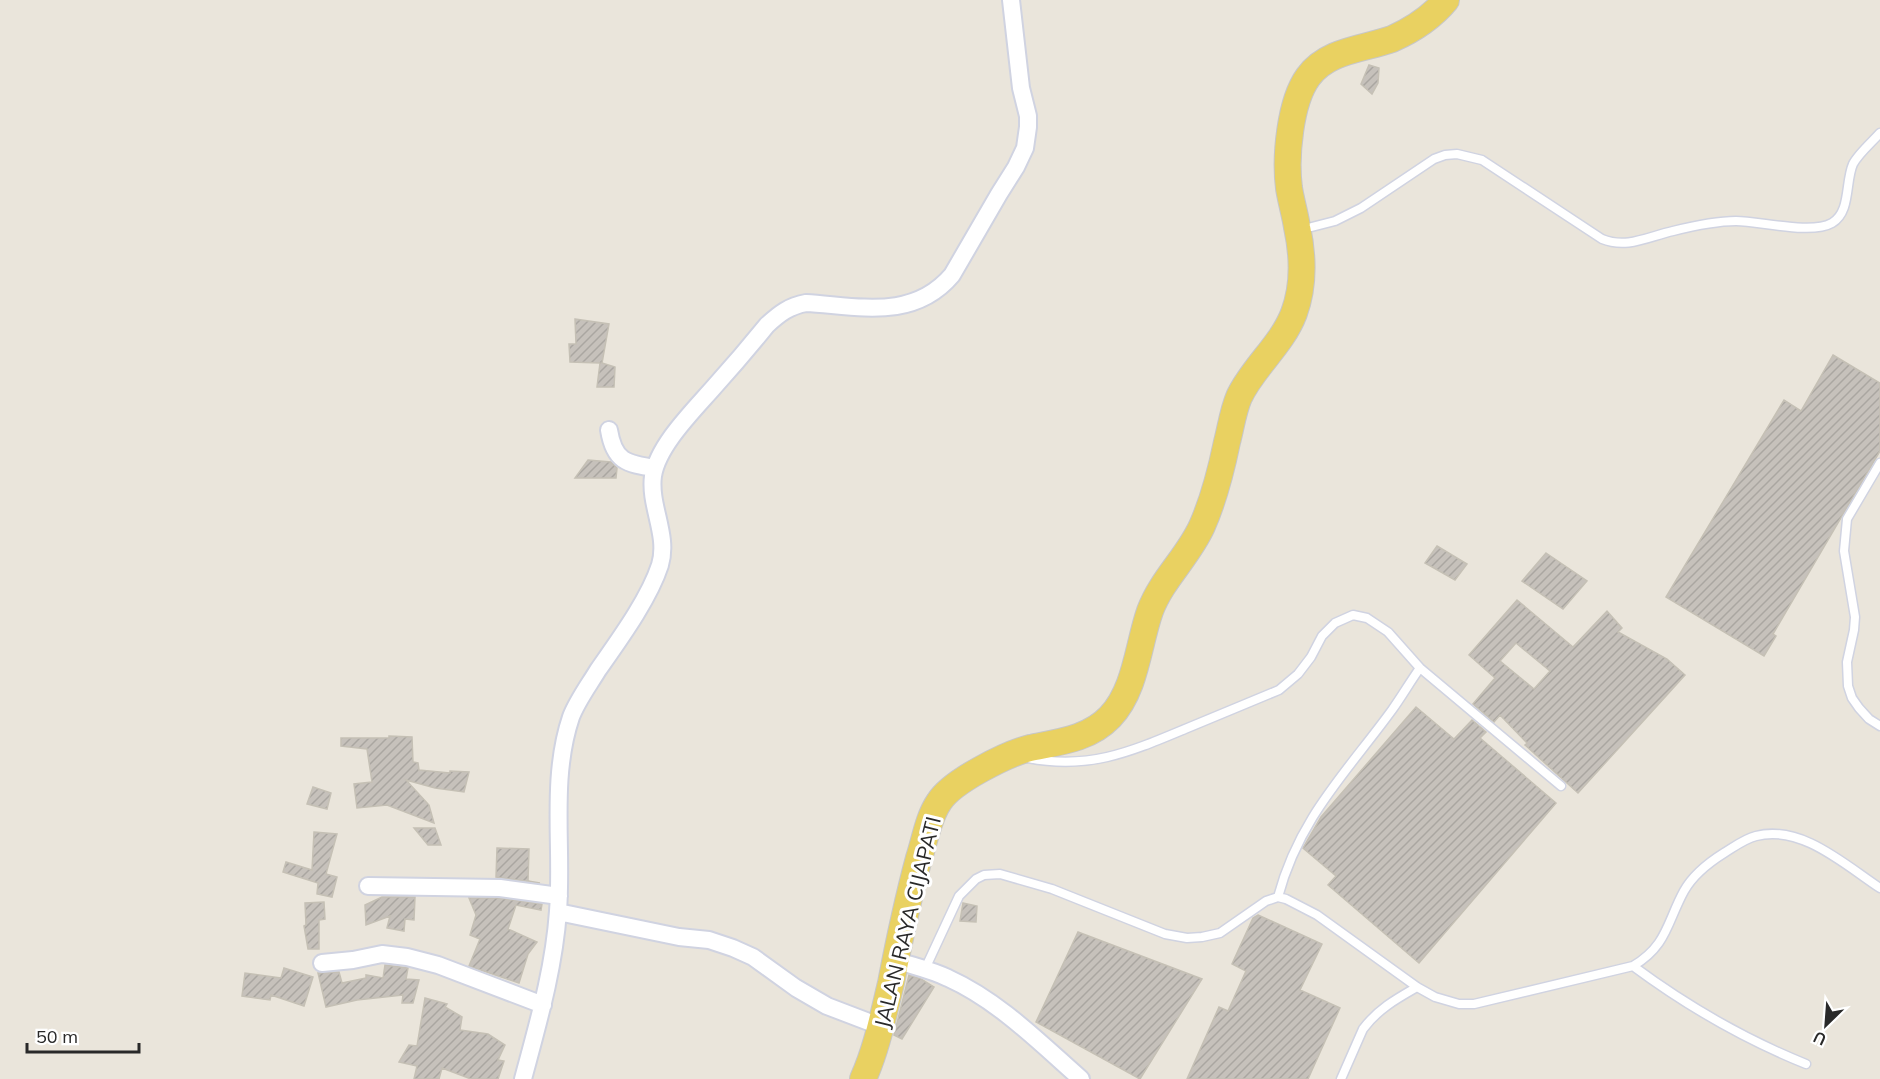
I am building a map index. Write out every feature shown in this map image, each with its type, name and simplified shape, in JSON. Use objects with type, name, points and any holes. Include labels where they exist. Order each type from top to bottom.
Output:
[{"type":"main road","name":"JALAN RAYA CIJAPATI","points":[[863,1079],[882,1027],[912,885],[934,809],[949,790],[1010,755],[1074,739],[1102,725],[1112,715],[1119,706],[1130,681],[1144,629],[1157,594],[1186,555],[1204,522],[1222,467],[1234,410],[1240,395],[1277,345],[1294,314],[1300,291],[1302,267],[1298,231],[1288,186],[1288,154],[1296,105],[1308,76],[1334,57],[1393,38],[1416,26],[1433,14],[1446,0]]},
{"type":"street","points":[[523,1079],[550,977],[559,904],[561,769],[565,741],[580,699],[643,600],[660,565],[662,551],[660,525],[652,488],[655,468],[666,446],[687,418],[767,325],[782,312],[806,303],[871,309],[911,303],[926,298],[942,287],[952,275],[1025,148],[1028,116],[1022,88],[1011,0]]},
{"type":"street","points":[[609,430],[611,443],[621,459],[632,464],[655,468]]},
{"type":"street","points":[[368,886],[500,888],[679,937],[709,940],[753,957],[796,988],[827,1006],[882,1027]]},
{"type":"street","points":[[322,963],[382,954],[407,957],[438,965],[543,1005]]},
{"type":"street","points":[[895,960],[948,978],[982,996],[1010,1017],[1081,1079]]},
{"type":"lane","points":[[1298,231],[1344,217],[1434,159],[1456,154],[1482,160],[1602,240],[1611,243],[1630,243],[1704,224],[1736,221],[1789,226],[1824,226],[1833,223],[1841,214],[1853,164],[1880,133]]},
{"type":"lane","points":[[1880,463],[1847,519],[1844,551],[1855,616],[1847,662],[1848,686],[1859,708],[1869,719],[1880,726]]},
{"type":"lane","points":[[1010,755],[1055,761],[1092,761],[1122,755],[1280,690],[1298,674],[1311,657],[1322,636],[1335,623],[1353,615],[1367,618],[1388,632],[1420,668],[1561,786]]},
{"type":"lane","points":[[1278,897],[1285,872],[1307,824],[1328,791],[1392,709],[1420,668]]},
{"type":"lane","points":[[925,969],[959,896],[968,885],[984,875],[1000,874],[1052,889],[1165,934],[1187,938],[1220,933],[1266,901],[1278,897],[1297,903],[1317,915],[1417,987],[1447,1002],[1459,1004],[1474,1004],[1633,966],[1654,951],[1668,928],[1685,890],[1698,873],[1739,843],[1755,836],[1784,835],[1803,840],[1826,852],[1880,888]]},
{"type":"lane","points":[[1633,966],[1703,1014],[1769,1049],[1806,1064]]},
{"type":"lane","points":[[1341,1079],[1363,1029],[1377,1012],[1417,987]]},
{"type":"building","points":[[1369,65],[1379,68],[1378,83],[1372,94],[1361,84]]},
{"type":"building","points":[[575,319],[609,324],[602,363],[615,367],[614,387],[597,387],[600,363],[570,362],[569,344],[576,344]]},
{"type":"building","points":[[1833,355],[1880,383],[1880,451],[1773,634],[1776,636],[1764,656],[1666,597],[1784,400],[1801,411]]},
{"type":"building","points":[[588,460],[611,462],[617,468],[616,478],[575,478]]},
{"type":"building","points":[[1437,546],[1467,564],[1455,580],[1425,563]]},
{"type":"building","points":[[1546,553],[1587,581],[1563,609],[1522,581]]},
{"type":"building","points":[[1517,600],[1573,647],[1607,611],[1622,628],[1618,632],[1667,659],[1685,675],[1578,793],[1525,745],[1527,743],[1500,715],[1494,722],[1473,704],[1495,678],[1469,655]],"holes":[[[1516,643],[1550,671],[1534,689],[1500,661]]]},
{"type":"building","points":[[1416,707],[1454,739],[1472,720],[1486,732],[1480,738],[1556,803],[1419,963],[1328,885],[1336,876],[1303,848],[1321,817]]},
{"type":"building","points":[[389,736],[412,737],[413,762],[418,763],[419,770],[469,772],[464,792],[435,788],[406,780],[429,805],[434,823],[387,805],[357,808],[354,784],[372,782],[367,749],[341,746],[341,738],[389,738]]},
{"type":"building","points":[[313,787],[331,793],[327,809],[307,804]]},
{"type":"building","points":[[414,828],[435,828],[441,845],[428,845]]},
{"type":"building","points":[[314,832],[337,834],[326,874],[337,877],[332,897],[317,894],[318,883],[283,872],[286,862],[312,870]]},
{"type":"building","points":[[497,848],[529,849],[528,881],[540,883],[496,877]]},
{"type":"building","points":[[382,897],[415,897],[414,920],[405,919],[404,931],[387,928],[390,916],[366,925],[365,905]]},
{"type":"building","points":[[469,898],[499,898],[542,904],[541,910],[516,905],[508,929],[537,942],[528,954],[519,983],[469,966],[480,939],[470,935],[476,915]]},
{"type":"building","points":[[324,902],[325,919],[319,920],[319,949],[308,949],[304,926],[306,925],[305,903]]},
{"type":"building","points":[[963,903],[977,906],[976,922],[960,921]]},
{"type":"building","points":[[1258,915],[1322,944],[1300,990],[1340,1008],[1308,1079],[1187,1079],[1219,1007],[1228,1011],[1246,971],[1232,964],[1253,918]]},
{"type":"building","points":[[1078,932],[1202,979],[1140,1079],[1036,1022]]},
{"type":"building","points":[[385,965],[408,968],[406,979],[419,980],[413,1003],[402,1003],[403,995],[357,1000],[326,1007],[318,973],[339,972],[342,983],[366,978],[366,975],[383,978]]},
{"type":"building","points":[[284,968],[313,977],[304,1006],[271,995],[270,1000],[242,996],[245,973],[281,978]]},
{"type":"building","points":[[909,975],[934,987],[902,1039],[894,1035]]},
{"type":"building","points":[[425,998],[447,1004],[445,1007],[462,1017],[460,1030],[488,1034],[505,1045],[498,1060],[504,1061],[498,1079],[471,1079],[442,1068],[439,1079],[414,1079],[417,1066],[399,1062],[409,1045],[417,1046]]}]
